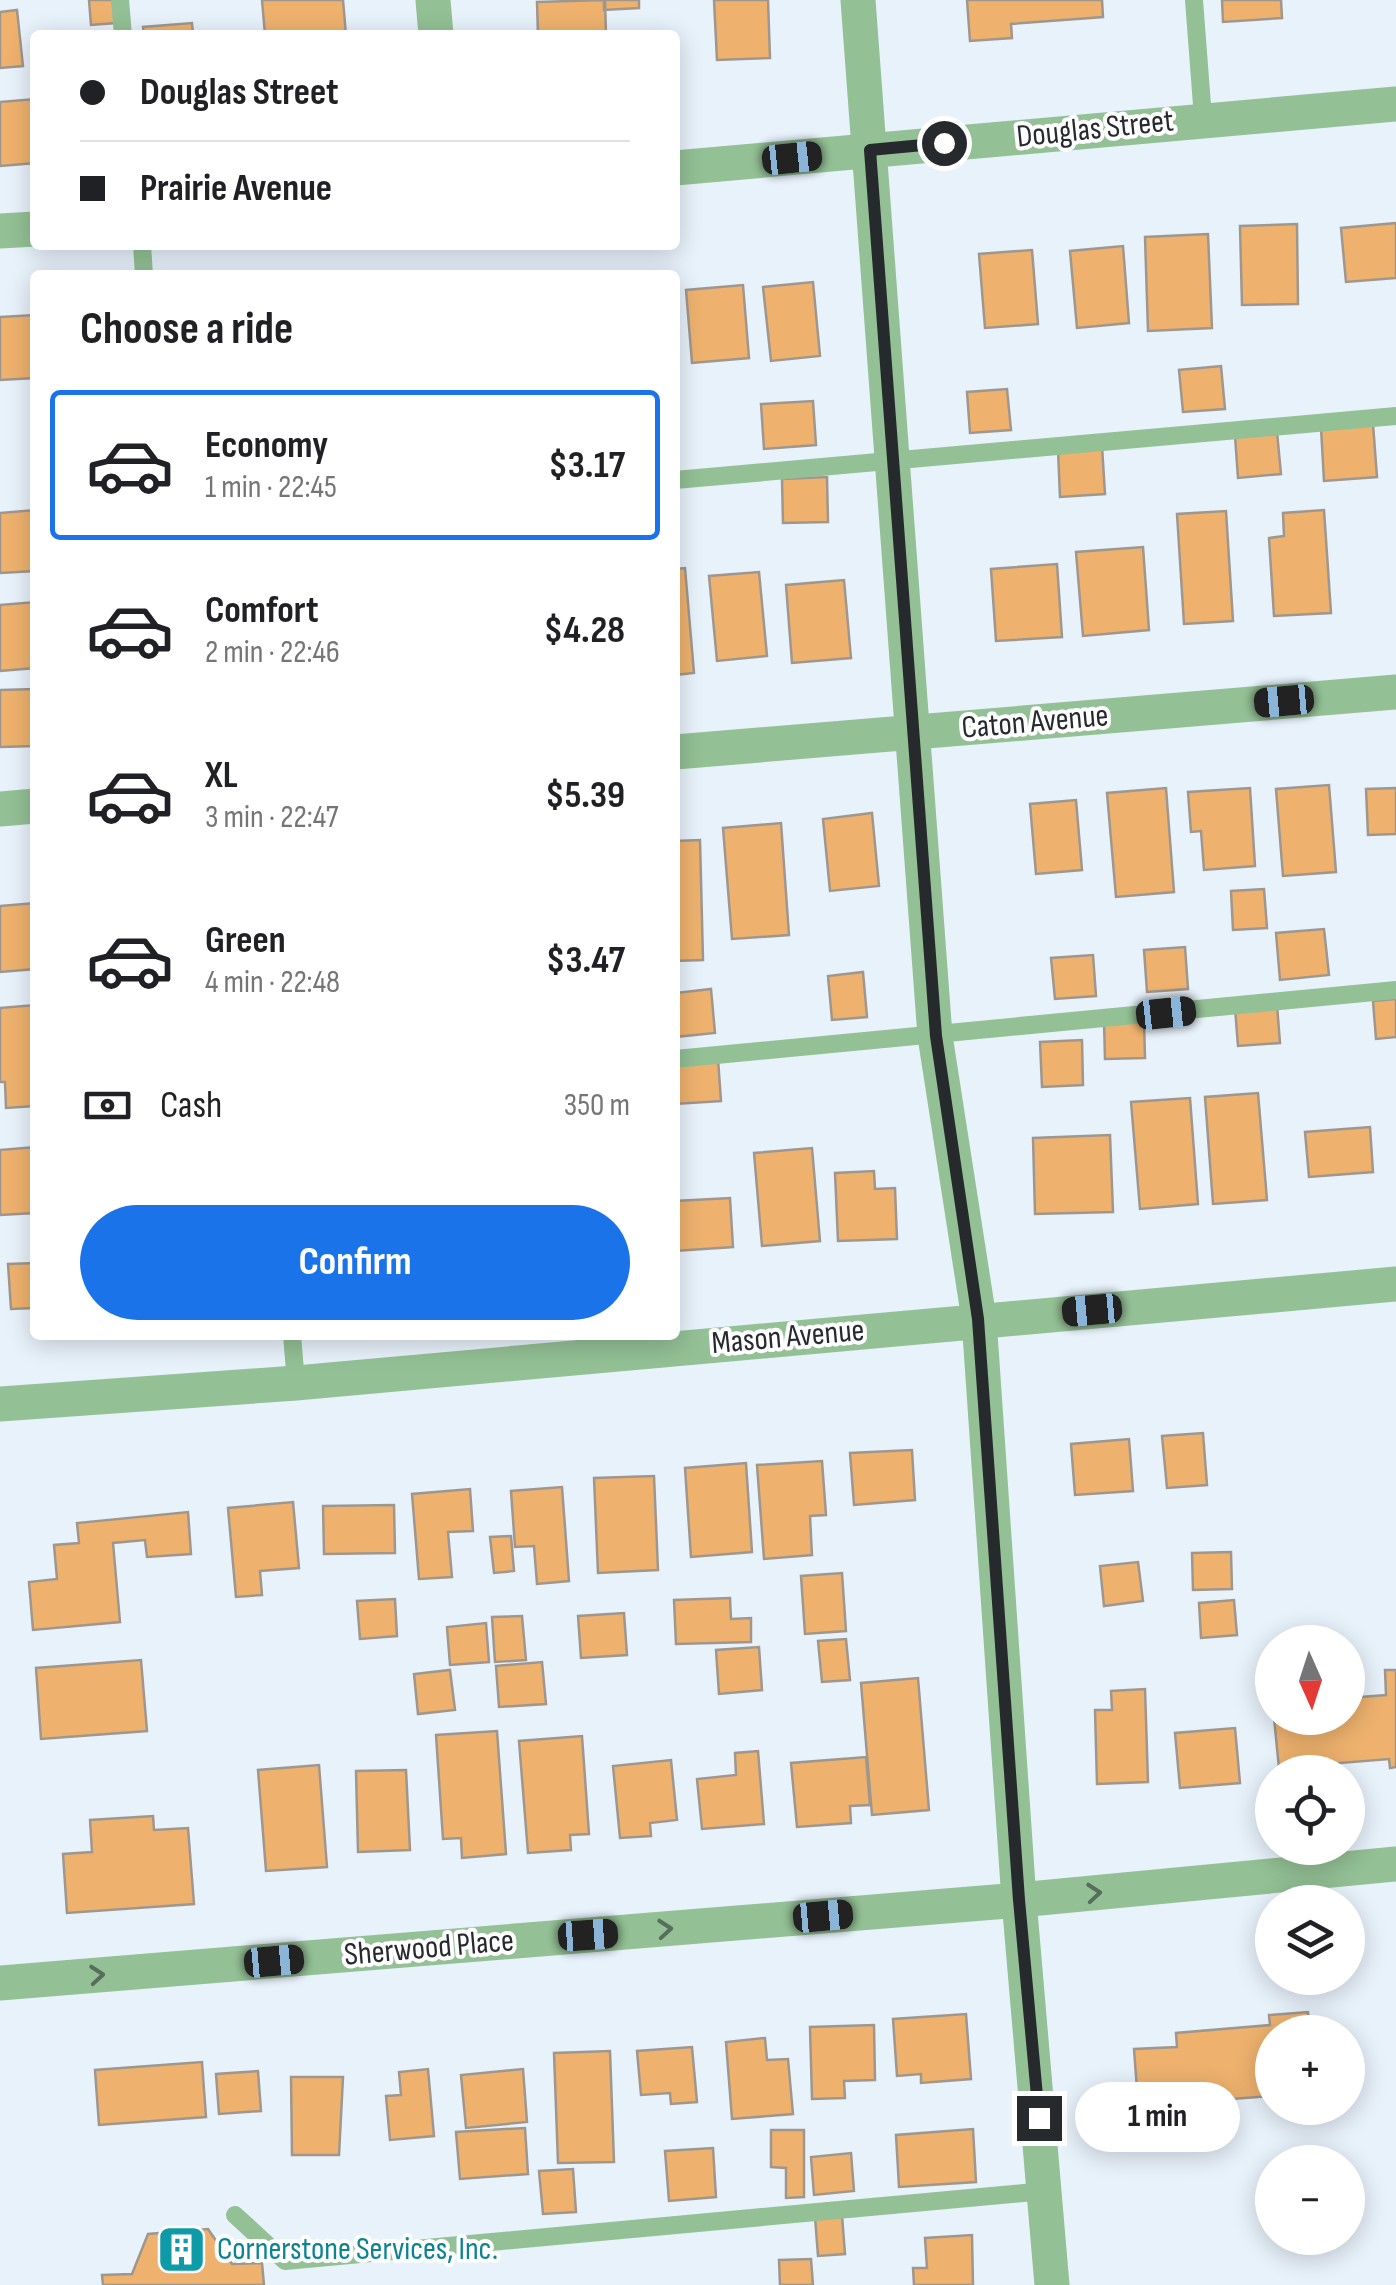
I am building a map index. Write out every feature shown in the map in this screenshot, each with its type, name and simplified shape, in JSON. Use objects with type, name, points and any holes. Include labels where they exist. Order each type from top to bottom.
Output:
[{"type":"street","points":[[433,0],[436,30]]},
{"type":"street","points":[[858,0],[910,732],[936,1036],[978,1319],[1019,1900],[1052,2285]]},
{"type":"street","name":"Douglas Street","points":[[680,168],[1203,118],[1396,104]]},
{"type":"street","points":[[0,231],[30,228]]},
{"type":"street","name":"Caton Avenue","points":[[680,752],[1396,692]]},
{"type":"street","points":[[0,809],[30,806]]},
{"type":"street","name":"Mason Avenue","points":[[0,1404],[296,1383],[1396,1284]]},
{"type":"street","name":"Sherwood Place","points":[[0,1983],[1019,1900],[1396,1864]]},
{"type":"lane","points":[[120,0],[123,30]]},
{"type":"lane","points":[[1194,0],[1203,118]]},
{"type":"lane","points":[[680,480],[1396,416]]},
{"type":"lane","points":[[680,1060],[1396,990]]},
{"type":"lane","points":[[292,1340],[296,1383]]},
{"type":"lane","points":[[235,2215],[285,2261],[1045,2191]]},
{"type":"building","points":[[89,0],[113,0],[116,23],[91,25]]},
{"type":"building","points":[[262,0],[343,0],[346,30],[265,30]]},
{"type":"building","points":[[604,0],[639,0],[639,8],[604,10]]},
{"type":"building","points":[[605,0],[606,30],[538,30],[537,2]]},
{"type":"building","points":[[714,0],[768,0],[770,58],[717,60]]},
{"type":"building","points":[[967,0],[1102,0],[1103,17],[1011,24],[1012,38],[970,41]]},
{"type":"building","points":[[1222,0],[1281,0],[1282,18],[1223,22]]},
{"type":"building","points":[[17,10],[23,66],[0,68],[0,12]]},
{"type":"building","points":[[192,23],[193,30],[143,30],[143,27]]},
{"type":"building","points":[[30,99],[30,163],[0,166],[0,102]]},
{"type":"building","points":[[1396,223],[1396,278],[1346,282],[1341,228]]},
{"type":"building","points":[[1297,224],[1298,304],[1242,305],[1240,226]]},
{"type":"building","points":[[1208,234],[1212,328],[1148,331],[1145,237]]},
{"type":"building","points":[[1123,246],[1129,323],[1077,328],[1070,251]]},
{"type":"building","points":[[1032,250],[1038,324],[985,328],[979,254]]},
{"type":"building","points":[[813,282],[820,356],[771,361],[763,287]]},
{"type":"building","points":[[743,285],[749,358],[692,363],[686,290]]},
{"type":"building","points":[[30,315],[30,378],[0,380],[0,317]]},
{"type":"building","points":[[1221,366],[1225,409],[1183,412],[1179,370]]},
{"type":"building","points":[[1007,389],[1011,430],[970,433],[967,392]]},
{"type":"building","points":[[813,401],[816,445],[764,449],[761,404]]},
{"type":"building","points":[[1373,424],[1377,477],[1324,481],[1321,428]]},
{"type":"building","points":[[1277,432],[1281,474],[1238,478],[1235,436]]},
{"type":"building","points":[[1102,446],[1105,494],[1060,497],[1058,450]]},
{"type":"building","points":[[827,477],[828,522],[783,523],[782,479]]},
{"type":"building","points":[[30,510],[30,571],[0,573],[0,513]]},
{"type":"building","points":[[1324,510],[1331,613],[1274,616],[1269,538],[1284,536],[1283,513]]},
{"type":"building","points":[[1226,511],[1233,621],[1184,624],[1177,514]]},
{"type":"building","points":[[1143,547],[1149,630],[1083,636],[1076,552]]},
{"type":"building","points":[[1057,564],[1062,637],[996,641],[991,569]]},
{"type":"building","points":[[680,568],[685,568],[694,673],[680,674]]},
{"type":"building","points":[[759,572],[767,656],[717,661],[709,576]]},
{"type":"building","points":[[844,580],[851,658],[792,663],[786,585]]},
{"type":"building","points":[[30,602],[30,668],[0,671],[0,605]]},
{"type":"building","points":[[30,689],[30,746],[0,747],[0,690]]},
{"type":"building","points":[[1329,785],[1336,872],[1283,876],[1276,789]]},
{"type":"building","points":[[1166,788],[1174,892],[1116,897],[1107,793]]},
{"type":"building","points":[[1250,788],[1255,866],[1204,870],[1201,831],[1191,832],[1188,792]]},
{"type":"building","points":[[1396,788],[1396,834],[1368,835],[1366,789]]},
{"type":"building","points":[[1076,800],[1082,870],[1036,874],[1030,804]]},
{"type":"building","points":[[872,813],[879,886],[830,891],[823,819]]},
{"type":"building","points":[[781,823],[789,935],[732,939],[723,828]]},
{"type":"building","points":[[700,840],[703,960],[680,961],[680,841]]},
{"type":"building","points":[[1264,889],[1267,928],[1233,930],[1231,891]]},
{"type":"building","points":[[30,903],[30,969],[0,972],[0,906]]},
{"type":"building","points":[[1324,929],[1329,975],[1280,980],[1276,933]]},
{"type":"building","points":[[1185,947],[1188,989],[1147,992],[1144,950]]},
{"type":"building","points":[[1093,955],[1096,996],[1055,999],[1051,958]]},
{"type":"building","points":[[863,972],[867,1017],[832,1020],[828,976]]},
{"type":"building","points":[[711,989],[715,1033],[680,1036],[680,992]]},
{"type":"building","points":[[1396,999],[1396,1037],[1376,1039],[1373,1001]]},
{"type":"building","points":[[30,1005],[30,1106],[6,1108],[5,1082],[0,1082],[0,1008]]},
{"type":"building","points":[[1277,1005],[1280,1043],[1238,1046],[1235,1008]]},
{"type":"building","points":[[1144,1021],[1145,1058],[1105,1059],[1104,1022]]},
{"type":"building","points":[[1082,1040],[1083,1085],[1042,1087],[1040,1042]]},
{"type":"building","points":[[718,1059],[721,1101],[680,1104],[680,1061]]},
{"type":"building","points":[[1258,1093],[1267,1200],[1213,1204],[1205,1097]]},
{"type":"building","points":[[1190,1098],[1198,1204],[1140,1209],[1131,1102]]},
{"type":"building","points":[[1370,1127],[1373,1172],[1309,1177],[1305,1132]]},
{"type":"building","points":[[1110,1135],[1113,1212],[1035,1214],[1033,1138]]},
{"type":"building","points":[[30,1147],[30,1213],[0,1215],[0,1150]]},
{"type":"building","points":[[812,1148],[820,1241],[762,1246],[754,1153]]},
{"type":"building","points":[[874,1171],[875,1189],[895,1188],[897,1239],[838,1241],[835,1173]]},
{"type":"building","points":[[730,1198],[733,1247],[680,1251],[680,1201]]},
{"type":"building","points":[[30,1263],[30,1308],[11,1309],[8,1264]]},
{"type":"building","points":[[1203,1433],[1207,1485],[1167,1488],[1162,1436]]},
{"type":"building","points":[[1129,1439],[1133,1491],[1075,1495],[1071,1444]]},
{"type":"building","points":[[912,1450],[915,1500],[854,1505],[850,1453]]},
{"type":"building","points":[[822,1461],[826,1515],[810,1516],[812,1555],[764,1559],[757,1465]]},
{"type":"building","points":[[746,1463],[752,1552],[691,1557],[685,1468]]},
{"type":"building","points":[[654,1476],[658,1570],[598,1573],[594,1478]]},
{"type":"building","points":[[562,1487],[569,1581],[537,1584],[534,1546],[515,1547],[511,1491]]},
{"type":"building","points":[[470,1489],[473,1531],[448,1532],[452,1577],[419,1579],[412,1494]]},
{"type":"building","points":[[293,1502],[299,1568],[260,1571],[262,1595],[236,1597],[228,1508]]},
{"type":"building","points":[[394,1505],[395,1553],[324,1554],[323,1506]]},
{"type":"building","points":[[188,1512],[191,1554],[147,1557],[145,1540],[113,1543],[120,1622],[33,1630],[29,1582],[57,1579],[54,1545],[79,1543],[77,1523]]},
{"type":"building","points":[[511,1536],[514,1571],[494,1573],[490,1537]]},
{"type":"building","points":[[1231,1552],[1232,1589],[1193,1590],[1192,1553]]},
{"type":"building","points":[[1138,1562],[1143,1601],[1104,1606],[1100,1566]]},
{"type":"building","points":[[842,1573],[846,1631],[805,1634],[801,1576]]},
{"type":"building","points":[[730,1598],[731,1619],[751,1618],[751,1642],[676,1644],[674,1600]]},
{"type":"building","points":[[395,1599],[397,1636],[360,1639],[357,1601]]},
{"type":"building","points":[[1234,1600],[1237,1635],[1201,1638],[1199,1603]]},
{"type":"building","points":[[624,1613],[627,1655],[581,1658],[578,1616]]},
{"type":"building","points":[[522,1616],[526,1660],[495,1662],[492,1617]]},
{"type":"building","points":[[486,1623],[489,1662],[450,1665],[447,1627]]},
{"type":"building","points":[[846,1639],[850,1680],[822,1682],[818,1641]]},
{"type":"building","points":[[759,1647],[762,1690],[719,1694],[716,1650]]},
{"type":"building","points":[[141,1660],[147,1731],[41,1739],[36,1668]]},
{"type":"building","points":[[542,1662],[546,1704],[499,1707],[496,1666]]},
{"type":"building","points":[[450,1670],[455,1710],[418,1714],[414,1674]]},
{"type":"building","points":[[1385,1670],[1396,1670],[1396,1767],[1390,1768],[1389,1759],[1365,1761],[1365,1755],[1278,1755],[1276,1735],[1365,1735],[1365,1697],[1386,1695]]},
{"type":"building","points":[[918,1678],[929,1810],[872,1815],[861,1683]]},
{"type":"building","points":[[1145,1689],[1148,1782],[1097,1784],[1095,1710],[1112,1710],[1111,1691]]},
{"type":"building","points":[[1235,1728],[1240,1783],[1180,1788],[1175,1733]]},
{"type":"building","points":[[497,1731],[506,1854],[462,1858],[461,1838],[443,1839],[436,1735]]},
{"type":"building","points":[[582,1736],[589,1834],[570,1835],[571,1850],[528,1853],[519,1741]]},
{"type":"building","points":[[758,1751],[764,1824],[702,1829],[697,1779],[736,1775],[735,1753]]},
{"type":"building","points":[[866,1757],[870,1805],[850,1806],[851,1823],[797,1827],[791,1763]]},
{"type":"building","points":[[671,1760],[677,1820],[650,1823],[651,1836],[620,1838],[613,1766]]},
{"type":"building","points":[[319,1765],[327,1867],[266,1871],[258,1770]]},
{"type":"building","points":[[406,1770],[410,1850],[358,1852],[356,1771]]},
{"type":"building","points":[[153,1816],[154,1830],[188,1828],[194,1904],[67,1913],[63,1854],[92,1852],[90,1820]]},
{"type":"building","points":[[966,2014],[971,2079],[921,2083],[921,2074],[897,2076],[893,2019]]},
{"type":"building","points":[[874,2025],[875,2080],[844,2081],[845,2098],[812,2099],[810,2027]]},
{"type":"building","points":[[1255,2026],[1255,2097],[1190,2102],[1191,2113],[1139,2117],[1134,2049],[1177,2047],[1176,2033]]},
{"type":"building","points":[[765,2038],[767,2060],[788,2059],[793,2114],[732,2119],[726,2042]]},
{"type":"building","points":[[692,2047],[697,2102],[671,2104],[670,2093],[641,2095],[637,2051]]},
{"type":"building","points":[[610,2051],[614,2162],[558,2163],[554,2053]]},
{"type":"building","points":[[202,2062],[206,2117],[99,2125],[95,2070]]},
{"type":"building","points":[[428,2069],[434,2136],[390,2140],[386,2096],[401,2095],[399,2072]]},
{"type":"building","points":[[523,2069],[527,2122],[466,2128],[461,2075]]},
{"type":"building","points":[[258,2071],[261,2111],[219,2114],[216,2074]]},
{"type":"building","points":[[291,2077],[343,2077],[339,2155],[292,2155]]},
{"type":"building","points":[[525,2128],[528,2174],[460,2179],[456,2132]]},
{"type":"building","points":[[973,2129],[976,2182],[899,2187],[896,2135]]},
{"type":"building","points":[[771,2130],[804,2130],[804,2197],[786,2198],[786,2168],[771,2167]]},
{"type":"building","points":[[713,2148],[716,2197],[669,2201],[665,2151]]},
{"type":"building","points":[[851,2153],[854,2191],[814,2195],[811,2157]]},
{"type":"building","points":[[573,2169],[576,2212],[543,2214],[539,2171]]},
{"type":"building","points":[[842,2215],[845,2254],[818,2256],[815,2217]]},
{"type":"building","name":"Cornerstone Services, Inc.","points":[[208,2229],[232,2264],[262,2263],[264,2285],[103,2285],[102,2275],[132,2274],[148,2234]]},
{"type":"building","points":[[972,2235],[973,2285],[914,2285],[913,2268],[927,2268],[925,2238]]},
{"type":"building","points":[[811,2259],[813,2285],[780,2285],[779,2260]]},
{"type":"place","name":"Cornerstone Services, Inc.","points":[[182,2249]]},
{"type":"route","points":[[944,143],[870,150],[913,770],[936,1036],[978,1319],[1019,1900],[1039,2118]]}]
